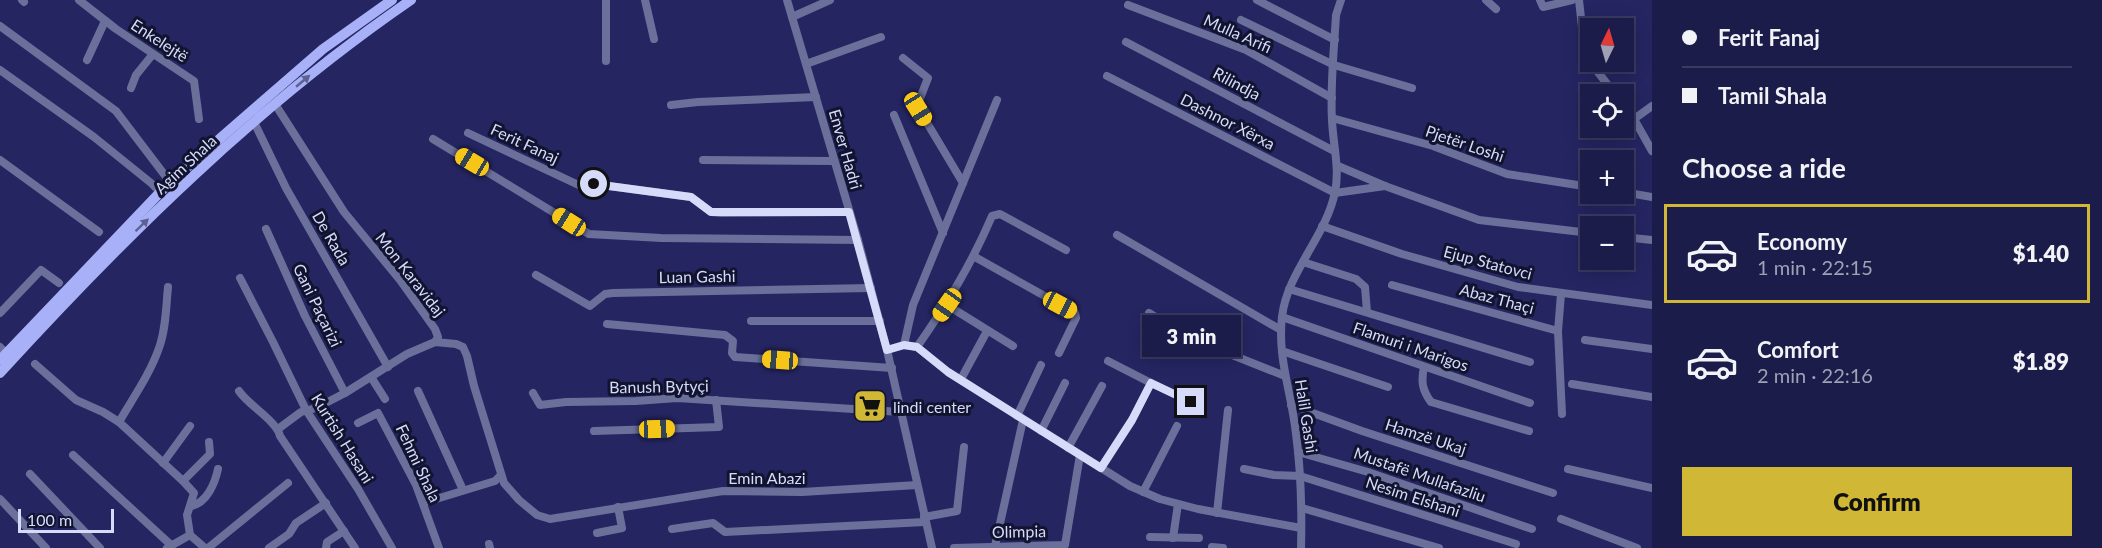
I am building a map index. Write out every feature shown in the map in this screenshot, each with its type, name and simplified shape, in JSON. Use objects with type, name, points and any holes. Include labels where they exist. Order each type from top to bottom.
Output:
[{"type":"main road","name":"Agim Shala","points":[[2,353],[170,182],[323,49],[392,0]]},
{"type":"main road","name":"Agim Shala","points":[[0,373],[126,240],[254,122],[316,70],[411,0]]},
{"type":"street","name":"Enkelejtë","points":[[79,0],[105,21],[194,81],[199,119]]},
{"type":"street","points":[[606,0],[606,62]]},
{"type":"street","points":[[645,0],[654,39]]},
{"type":"street","name":"Enver Hadri","points":[[787,0],[880,321],[932,548]]},
{"type":"street","points":[[792,17],[830,0]]},
{"type":"street","points":[[1257,0],[1335,40]]},
{"type":"street","name":"Halil Gashi","points":[[1301,548],[1302,508],[1298,452],[1285,375],[1281,330],[1289,289],[1322,226],[1335,193],[1338,166],[1334,151],[1332,98],[1336,15],[1341,0]]},
{"type":"street","points":[[1486,0],[1496,9]]},
{"type":"street","points":[[1540,0],[1543,7],[1572,0]]},
{"type":"street","points":[[1579,0],[1584,18]]},
{"type":"street","name":"Mulla Arifi","points":[[1128,5],[1246,50],[1332,98]]},
{"type":"street","points":[[1241,20],[1334,65],[1412,88]]},
{"type":"street","points":[[87,60],[105,21]]},
{"type":"street","points":[[0,26],[116,111],[170,182]]},
{"type":"street","points":[[806,64],[881,37]]},
{"type":"street","name":"Rilindja","points":[[1126,42],[1334,151]]},
{"type":"street","points":[[131,88],[136,75],[153,54]]},
{"type":"street","points":[[903,58],[928,78],[916,106],[963,183]]},
{"type":"street","points":[[0,70],[94,137],[160,192]]},
{"type":"street","points":[[1598,72],[1607,84]]},
{"type":"street","name":"Dashnor Xërxa","points":[[1107,76],[1335,193]]},
{"type":"street","points":[[670,105],[816,97]]},
{"type":"street","points":[[904,345],[914,305],[997,100]]},
{"type":"street","name":"Mon Karavidaj","points":[[274,104],[344,212],[400,280],[435,329],[438,337],[435,342],[407,354],[345,393],[316,408],[306,410],[278,429]]},
{"type":"street","points":[[1652,106],[1634,119],[1652,151]]},
{"type":"street","points":[[894,115],[943,233]]},
{"type":"street","name":"Pjetër Loshi","points":[[1332,118],[1433,147],[1507,174],[1580,185]]},
{"type":"street","name":"De Rada","points":[[254,122],[286,188],[388,367]]},
{"type":"street","name":"Ferit Fanaj","points":[[468,133],[585,188],[594,184],[691,197],[711,212],[721,213],[849,212]]},
{"type":"street","points":[[433,139],[589,234],[661,238],[858,240]]},
{"type":"street","points":[[0,160],[99,232]]},
{"type":"street","points":[[703,160],[834,161]]},
{"type":"street","points":[[1338,166],[1458,214],[1479,220],[1580,232]]},
{"type":"street","points":[[1335,193],[1385,186]]},
{"type":"street","points":[[1634,194],[1652,197]]},
{"type":"street","points":[[917,347],[947,305],[975,257],[992,216],[996,214],[1066,250]]},
{"type":"street","name":"Ejup Statovci","points":[[1322,226],[1368,243],[1518,286],[1561,294],[1652,305]]},
{"type":"street","name":"Gani Paçarizi","points":[[266,229],[305,316],[345,393]]},
{"type":"street","points":[[1117,235],[1281,330]]},
{"type":"street","points":[[1634,238],[1652,240]]},
{"type":"street","points":[[975,257],[1075,313],[1076,318],[1059,353]]},
{"type":"street","points":[[1303,262],[1356,279],[1365,287],[1367,312]]},
{"type":"street","points":[[0,313],[3,305],[41,270],[59,283]]},
{"type":"street","name":"Luan Gashi","points":[[536,275],[590,306],[604,294],[613,292],[871,288]]},
{"type":"street","name":"Kurtish Hasani","points":[[240,278],[306,410],[392,548]]},
{"type":"street","name":"Abaz Thaçi","points":[[1392,285],[1558,331],[1561,294]]},
{"type":"street","points":[[119,422],[145,379],[159,348],[165,325],[168,287]]},
{"type":"street","points":[[1289,289],[1530,362]]},
{"type":"street","points":[[947,305],[1013,346]]},
{"type":"street","points":[[1149,313],[1187,337],[1285,375]]},
{"type":"street","name":"Flamuri i Marigos","points":[[1282,317],[1530,403]]},
{"type":"street","points":[[751,321],[880,321]]},
{"type":"street","points":[[607,324],[725,335],[733,341],[732,353],[735,357],[892,368]]},
{"type":"street","points":[[1558,331],[1562,414]]},
{"type":"street","points":[[961,380],[986,333]]},
{"type":"street","points":[[1585,340],[1652,349]]},
{"type":"street","name":"Emin Abazi","points":[[435,342],[463,347],[501,475],[507,488],[537,515],[550,519],[723,491],[802,492],[917,485]]},
{"type":"street","points":[[887,350],[904,345],[917,347],[933,361],[1020,418],[1143,492],[1178,504],[1301,528]]},
{"type":"street","points":[[1282,351],[1388,387]]},
{"type":"street","points":[[1108,361],[1191,402]]},
{"type":"street","points":[[35,364],[76,400],[119,422],[183,481],[194,493],[187,515],[190,535],[206,548],[288,483]]},
{"type":"street","points":[[995,546],[1020,418],[1041,365]]},
{"type":"street","points":[[1424,367],[1421,381],[1431,402],[1529,431]]},
{"type":"street","points":[[371,377],[385,399]]},
{"type":"street","points":[[1101,468],[1132,420],[1151,383]]},
{"type":"street","points":[[1041,431],[1065,384]]},
{"type":"street","points":[[1572,384],[1652,397]]},
{"type":"street","points":[[1068,448],[1102,386]]},
{"type":"street","points":[[238,391],[278,429],[280,436],[355,548]]},
{"type":"street","points":[[418,391],[463,490]]},
{"type":"street","name":"Banush Bytyçi","points":[[532,393],[540,405],[676,398],[902,412]]},
{"type":"street","points":[[594,431],[719,427],[716,400]]},
{"type":"street","name":"Hamzë Ukaj","points":[[1291,405],[1362,431],[1553,493]]},
{"type":"street","points":[[1218,513],[1228,410]]},
{"type":"street","name":"Fehmi Shala","points":[[358,423],[378,413],[423,503],[440,548]]},
{"type":"street","points":[[163,463],[190,426]]},
{"type":"street","points":[[1143,492],[1177,426]]},
{"type":"street","points":[[183,481],[210,454],[209,442]]},
{"type":"street","points":[[672,530],[713,523],[725,532],[925,520],[957,511],[964,447]]},
{"type":"street","name":"Mustafë Mullafazliu","points":[[1298,452],[1368,472],[1532,529]]},
{"type":"street","name":"Olimpia","points":[[954,548],[1065,545],[1080,455]]},
{"type":"street","points":[[73,456],[169,547],[190,535]]},
{"type":"street","points":[[191,506],[196,506],[209,493],[216,480],[218,469]]},
{"type":"street","name":"Nesim Elshani","points":[[1244,469],[1275,475],[1300,476],[1516,544]]},
{"type":"street","points":[[1568,469],[1652,488]]},
{"type":"street","points":[[30,474],[100,548]]},
{"type":"street","points":[[423,503],[495,481],[501,475]]},
{"type":"street","points":[[0,499],[46,548]]},
{"type":"street","points":[[269,548],[290,534],[296,523],[326,503]]},
{"type":"street","points":[[1173,538],[1178,504]]},
{"type":"street","points":[[597,533],[622,528],[618,507]]},
{"type":"street","points":[[1302,508],[1439,548]]},
{"type":"street","points":[[1561,519],[1637,548]]},
{"type":"street","points":[[326,548],[327,542],[344,531]]},
{"type":"street","points":[[1149,537],[1199,538]]},
{"type":"street","points":[[1212,547],[1223,548]]},
{"type":"place","name":"lindi center","points":[[870,406]]},
{"type":"route","points":[[594,184],[691,197],[711,212],[849,212],[887,350],[904,345],[917,347],[948,372],[1101,468],[1132,420],[1151,383],[1191,402]]}]
